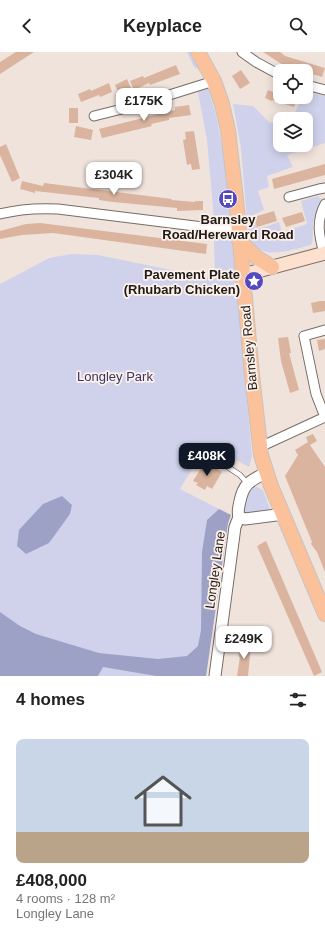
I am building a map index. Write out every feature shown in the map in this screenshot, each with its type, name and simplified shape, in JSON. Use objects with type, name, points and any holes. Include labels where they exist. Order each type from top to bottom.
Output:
[{"type":"main road","name":"Barnsley Road","points":[[198,52],[214,81],[222,104],[228,130],[261,455],[324,608]]},
{"type":"main road","points":[[239,235],[256,257],[272,266]]},
{"type":"main road","points":[[242,274],[324,253]]},
{"type":"street","points":[[242,52],[273,71]]},
{"type":"street","points":[[94,116],[134,106],[214,81]]},
{"type":"street","points":[[313,87],[325,90]]},
{"type":"street","points":[[289,198],[325,188]]},
{"type":"street","points":[[324,253],[318,232],[319,220],[325,204]]},
{"type":"street","points":[[1,212],[41,208],[58,209],[219,229],[239,235]]},
{"type":"street","points":[[260,447],[325,417],[316,394],[304,336],[325,330]]},
{"type":"street","points":[[247,484],[267,472]]},
{"type":"street","name":"Longley Lane","points":[[215,676],[235,527],[239,517],[237,512],[242,492],[247,484]]},
{"type":"street","name":"Longley Lane","points":[[239,517],[245,519],[284,514]]},
{"type":"lane","points":[[217,460],[240,475],[247,484]]},
{"type":"green space","points":[[187,52],[192,52],[201,70],[194,67]]},
{"type":"green space","name":"Longley Park","points":[[208,88],[216,115],[224,155],[252,456],[249,467],[207,444],[180,489],[231,515],[228,523],[206,676],[0,676],[0,284],[49,258],[72,254],[98,255],[215,279],[213,208],[207,140],[198,92]]},
{"type":"green space","points":[[313,93],[325,96],[325,143],[313,147],[313,112],[295,112],[299,104],[313,104]]},
{"type":"green space","points":[[233,104],[253,106],[270,123],[273,122],[273,152],[296,152],[287,155],[293,167],[267,176],[269,187],[258,191],[264,210],[253,215],[258,229],[279,222],[282,232],[307,224],[301,201],[318,196],[321,199],[314,221],[313,239],[311,245],[280,252],[264,251],[257,248],[251,242],[248,234],[241,148]]},
{"type":"green space","points":[[254,487],[263,490],[270,509],[266,512],[244,514],[243,511],[247,492]]},
{"type":"shaded area","points":[[62,496],[72,505],[70,514],[49,543],[26,554],[17,546],[19,530],[43,504]]},
{"type":"shaded area","points":[[219,509],[231,515],[228,523],[206,676],[156,676],[103,667],[98,676],[0,676],[0,612],[20,626],[36,634],[99,653],[158,659],[187,656],[198,646],[201,630],[202,552],[207,520]]},
{"type":"building","points":[[16,52],[34,52],[0,74],[0,62]]},
{"type":"building","points":[[263,52],[280,52],[285,56],[312,64],[281,64]]},
{"type":"building","points":[[313,64],[325,68],[322,77],[313,74]]},
{"type":"building","points":[[176,65],[180,74],[150,85],[149,83],[134,90],[130,81],[143,76],[144,78]]},
{"type":"building","points":[[241,70],[250,83],[240,89],[232,76]]},
{"type":"building","points":[[127,79],[131,88],[119,94],[115,85]]},
{"type":"building","points":[[109,83],[112,92],[81,102],[78,94],[90,89],[91,91]]},
{"type":"building","points":[[268,90],[273,92],[273,100],[265,98]]},
{"type":"building","points":[[285,104],[295,104],[294,107]]},
{"type":"building","points":[[189,105],[191,115],[169,118],[169,120],[151,124],[152,126],[102,138],[99,129],[175,110],[175,107]]},
{"type":"building","points":[[69,108],[78,108],[78,123],[69,123]]},
{"type":"building","points":[[76,126],[93,130],[91,140],[74,137]]},
{"type":"building","points":[[194,131],[200,169],[192,170],[191,164],[187,165],[183,140],[186,139],[185,132]]},
{"type":"building","points":[[6,144],[20,178],[12,182],[0,155],[0,147]]},
{"type":"building","points":[[325,164],[325,175],[274,189],[272,179]]},
{"type":"building","points":[[22,181],[43,186],[44,183],[172,199],[171,200],[195,202],[203,201],[203,210],[177,211],[177,208],[113,202],[99,200],[99,198],[35,191],[35,193],[20,189]]},
{"type":"building","points":[[274,211],[277,221],[257,227],[254,217]]},
{"type":"building","points":[[302,212],[305,221],[286,227],[282,218]]},
{"type":"building","points":[[40,223],[207,244],[206,254],[53,233],[22,235],[0,239],[0,231],[26,224]]},
{"type":"building","points":[[325,301],[325,311],[313,313],[311,303]]},
{"type":"building","points":[[288,337],[291,353],[289,353],[299,390],[290,393],[281,361],[278,338]]},
{"type":"building","points":[[325,339],[325,349],[319,351],[317,340]]},
{"type":"building","points":[[313,434],[317,441],[310,445],[325,467],[325,572],[317,552],[311,544],[312,542],[285,476],[298,455],[295,450],[308,442],[306,437]]},
{"type":"building","points":[[205,462],[222,472],[212,489],[207,486],[205,490],[196,485],[198,483],[193,481]]},
{"type":"building","points":[[266,541],[322,672],[314,676],[257,546]]},
{"type":"building","points":[[240,643],[251,644],[248,676],[237,676],[240,657]]},
{"type":"place","name":"Barnsley Road/Hereward Road","points":[[228,199]]},
{"type":"place","name":"Pavement Plate (Rhubarb Chicken)","points":[[254,281]]}]
